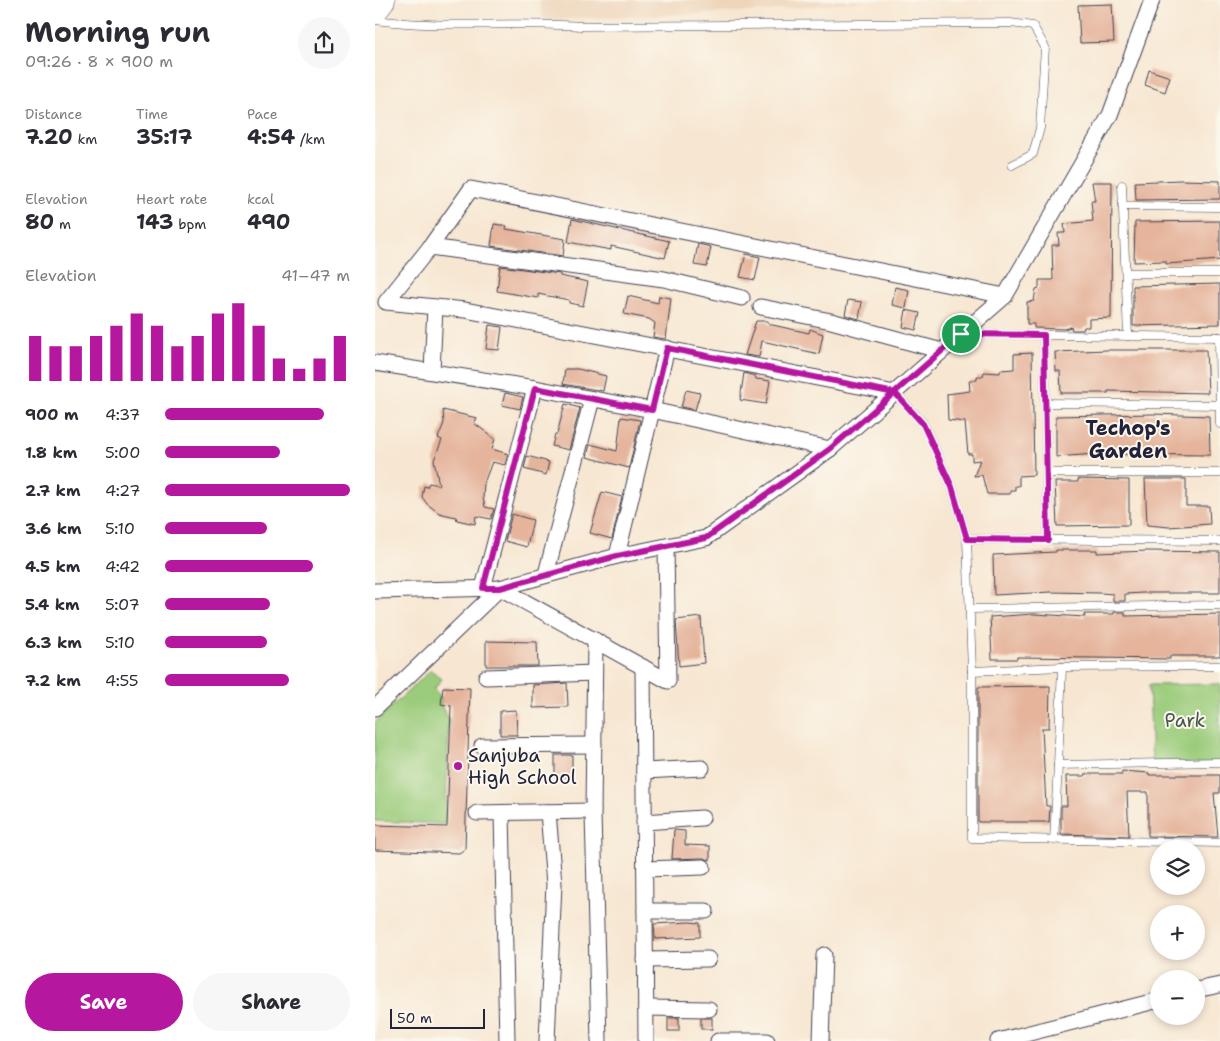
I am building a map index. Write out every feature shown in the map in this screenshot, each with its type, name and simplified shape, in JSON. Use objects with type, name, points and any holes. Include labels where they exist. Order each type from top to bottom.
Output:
[{"type":"highway","points":[[375,8],[381,0]]},
{"type":"street","points":[[375,591],[500,588],[617,556],[706,538],[830,449],[1005,296],[1110,115],[1152,0]]},
{"type":"street","points":[[380,301],[430,247],[471,189],[1005,296]]},
{"type":"street","points":[[430,247],[664,279],[742,298]]},
{"type":"street","points":[[380,301],[465,310],[895,393]]},
{"type":"street","points":[[433,371],[435,307]]},
{"type":"street","points":[[761,307],[831,321],[942,351]]},
{"type":"street","points":[[617,556],[667,348]]},
{"type":"street","points":[[375,363],[535,388],[652,410],[830,449]]},
{"type":"street","points":[[483,588],[535,388]]},
{"type":"street","points":[[546,574],[592,399]]},
{"type":"street","points":[[500,588],[668,681],[666,546]]},
{"type":"street","points":[[375,708],[500,588]]},
{"type":"street","points":[[595,640],[593,811],[599,1041]]},
{"type":"street","points":[[643,667],[646,1041]]},
{"type":"street","points":[[486,677],[595,673]]},
{"type":"street","points":[[482,746],[594,745]]},
{"type":"street","points":[[644,771],[702,768]]},
{"type":"street","points":[[477,813],[593,811]]},
{"type":"street","points":[[547,812],[554,884],[547,1041]]},
{"type":"street","points":[[503,813],[507,1041]]},
{"type":"street","points":[[645,822],[702,818]]},
{"type":"street","points":[[645,869],[703,867]]},
{"type":"street","points":[[645,911],[706,911]]},
{"type":"street","points":[[821,1041],[824,955]]},
{"type":"street","points":[[645,960],[708,959]]},
{"type":"street","points":[[1205,988],[1220,984]]},
{"type":"street","points":[[999,1041],[1150,1002]]},
{"type":"street","points":[[646,1008],[709,1009]]},
{"type":"street","points":[[718,1041],[767,1041]]},
{"type":"lane","points":[[375,20],[489,26],[539,23],[590,26],[1009,23],[1033,26],[1045,47],[1040,128],[1033,154],[1012,165]]},
{"type":"lane","points":[[1122,185],[1128,336]]},
{"type":"lane","points":[[1124,206],[1220,207]]},
{"type":"lane","points":[[1126,273],[1220,273]]},
{"type":"lane","points":[[961,334],[1219,337],[1220,424]]},
{"type":"lane","points":[[1044,335],[1048,540]]},
{"type":"lane","points":[[895,393],[923,424],[952,487],[967,539],[972,671],[972,838],[1220,843]]},
{"type":"lane","points":[[1045,402],[1220,405]]},
{"type":"lane","points":[[1047,473],[1220,473]]},
{"type":"lane","points":[[967,539],[1220,541]]},
{"type":"lane","points":[[970,609],[1220,605]]},
{"type":"lane","points":[[972,671],[1062,667],[1220,666]]},
{"type":"lane","points":[[1054,840],[1062,667]]},
{"type":"lane","points":[[1058,764],[1220,762]]},
{"type":"shaded area","points":[[539,0],[875,0],[767,11],[543,20]]},
{"type":"green space","points":[[431,670],[442,679],[434,689],[441,697],[441,706],[449,719],[445,824],[375,821],[375,722]]},
{"type":"green space","name":"Park","points":[[1220,684],[1220,763],[1152,765],[1149,685]]},
{"type":"building","points":[[1112,4],[1114,42],[1080,43],[1078,5]]},
{"type":"building","points":[[1149,70],[1170,77],[1165,92],[1145,85]]},
{"type":"building","points":[[1220,181],[1220,199],[1136,200],[1135,182]]},
{"type":"building","points":[[1092,182],[1112,182],[1111,318],[1089,319],[1089,327],[1084,327],[1083,330],[1072,330],[1071,327],[1064,329],[1034,328],[1034,324],[1027,324],[1027,302],[1034,301],[1036,289],[1039,288],[1039,280],[1053,280],[1052,245],[1059,245],[1058,233],[1065,233],[1064,224],[1093,221],[1091,201],[1095,201]]},
{"type":"building","points":[[572,219],[669,241],[665,258],[611,246],[611,250],[568,242]]},
{"type":"building","points":[[1220,221],[1220,260],[1166,264],[1166,261],[1134,262],[1135,222]]},
{"type":"building","points":[[494,224],[507,226],[506,229],[565,239],[563,256],[491,246]]},
{"type":"building","points":[[698,244],[711,247],[707,267],[694,265]]},
{"type":"building","points":[[746,254],[760,257],[755,280],[740,277]]},
{"type":"building","points":[[500,266],[560,274],[560,276],[588,282],[583,306],[569,303],[569,300],[538,294],[538,298],[497,291]]},
{"type":"building","points":[[1220,284],[1220,324],[1133,326],[1133,286]]},
{"type":"building","points":[[895,287],[909,290],[906,308],[892,305]]},
{"type":"building","points":[[628,296],[658,303],[659,296],[671,298],[666,339],[653,337],[655,323],[649,319],[624,314]]},
{"type":"building","points":[[848,300],[862,302],[859,319],[845,315]]},
{"type":"building","points":[[906,310],[920,313],[916,330],[903,327]]},
{"type":"building","points":[[756,321],[768,321],[768,324],[809,333],[810,329],[823,334],[819,354],[762,341],[759,357],[745,355]]},
{"type":"building","points":[[489,325],[502,327],[499,350],[486,349]]},
{"type":"building","points":[[1206,350],[1208,393],[1108,391],[1108,393],[1061,393],[1060,371],[1056,371],[1055,352]]},
{"type":"building","points":[[1032,353],[1034,475],[1019,476],[1019,486],[1015,486],[1015,490],[1010,490],[1010,494],[987,494],[982,475],[974,476],[980,460],[972,461],[972,454],[968,454],[965,422],[948,420],[947,394],[970,391],[969,380],[977,380],[977,376],[983,376],[984,372],[1000,373],[1000,370],[1014,369],[1014,354]]},
{"type":"building","points":[[565,369],[578,369],[606,376],[603,391],[563,384]]},
{"type":"building","points":[[744,373],[755,376],[756,379],[770,381],[766,404],[740,400]]},
{"type":"building","points":[[686,390],[700,393],[695,410],[681,407]]},
{"type":"building","points":[[505,393],[523,397],[520,409],[502,405]]},
{"type":"building","points":[[565,404],[580,408],[569,450],[552,446]]},
{"type":"building","points":[[443,410],[477,418],[474,423],[495,439],[492,449],[508,454],[505,465],[492,462],[484,483],[483,498],[485,507],[494,509],[491,519],[476,516],[475,524],[457,520],[456,517],[439,513],[427,504],[422,497],[424,486],[427,487],[429,483],[439,485],[434,460],[442,440],[438,438],[444,423]]},
{"type":"building","points":[[1153,414],[1209,416],[1210,455],[1095,454],[1056,457],[1056,416]]},
{"type":"building","points":[[621,417],[640,420],[629,468],[587,457],[590,444],[617,451]]},
{"type":"building","points":[[527,456],[549,462],[546,475],[524,469]]},
{"type":"building","points":[[1078,479],[1129,480],[1129,525],[1057,526],[1055,482],[1078,482]]},
{"type":"building","points":[[1145,479],[1186,479],[1186,506],[1209,506],[1210,524],[1169,527],[1147,525]]},
{"type":"building","points":[[602,492],[622,497],[612,539],[590,533]]},
{"type":"building","points":[[512,514],[533,520],[527,547],[505,541]]},
{"type":"building","points":[[1056,550],[1097,550],[1097,553],[1148,551],[1220,552],[1220,593],[1125,594],[1125,601],[1113,601],[1113,594],[1101,593],[1051,592],[994,595],[993,555],[1056,552]]},
{"type":"building","points":[[1114,612],[1125,612],[1125,616],[1220,614],[1220,656],[1170,656],[1170,659],[1017,657],[1017,659],[992,659],[990,617],[1034,614],[1085,617],[1084,614],[1114,614]]},
{"type":"building","points":[[701,617],[704,663],[679,666],[676,620]]},
{"type":"building","points":[[486,641],[537,642],[538,666],[486,666]]},
{"type":"building","points":[[567,683],[568,707],[533,708],[533,685]]},
{"type":"building","points":[[1050,686],[1049,728],[1042,728],[1046,806],[1050,806],[1049,822],[978,822],[978,687]]},
{"type":"building","name":"Sanjuba High School","points":[[443,687],[470,688],[465,849],[459,853],[375,850],[375,825],[447,827],[451,706],[441,704]]},
{"type":"building","points":[[516,710],[517,735],[500,735],[500,711]]},
{"type":"building","points":[[555,755],[572,755],[572,777],[555,777]]},
{"type":"building","points":[[1122,771],[1149,773],[1149,775],[1220,775],[1220,793],[1214,793],[1218,837],[1148,836],[1148,792],[1127,792],[1129,836],[1061,834],[1061,806],[1067,806],[1066,776],[1122,774]]},
{"type":"building","points":[[674,830],[685,831],[685,845],[710,846],[710,860],[703,858],[672,859]]},
{"type":"building","points":[[700,923],[700,937],[655,939],[654,924]]},
{"type":"building","points":[[668,1018],[679,1018],[679,1031],[668,1031]]},
{"type":"building","points":[[701,1018],[712,1018],[712,1029],[701,1029]]},
{"type":"place","name":"Sanjuba High School","points":[[458,766]]},
{"type":"district","name":"Techop's Garden","points":[[1128,440]]},
{"type":"route","points":[[961,334],[895,393],[830,449],[706,538],[617,556],[500,588],[483,588],[535,388],[652,410],[667,348],[895,393],[923,424],[952,487],[967,539],[1048,540],[1044,335],[961,334]]}]
